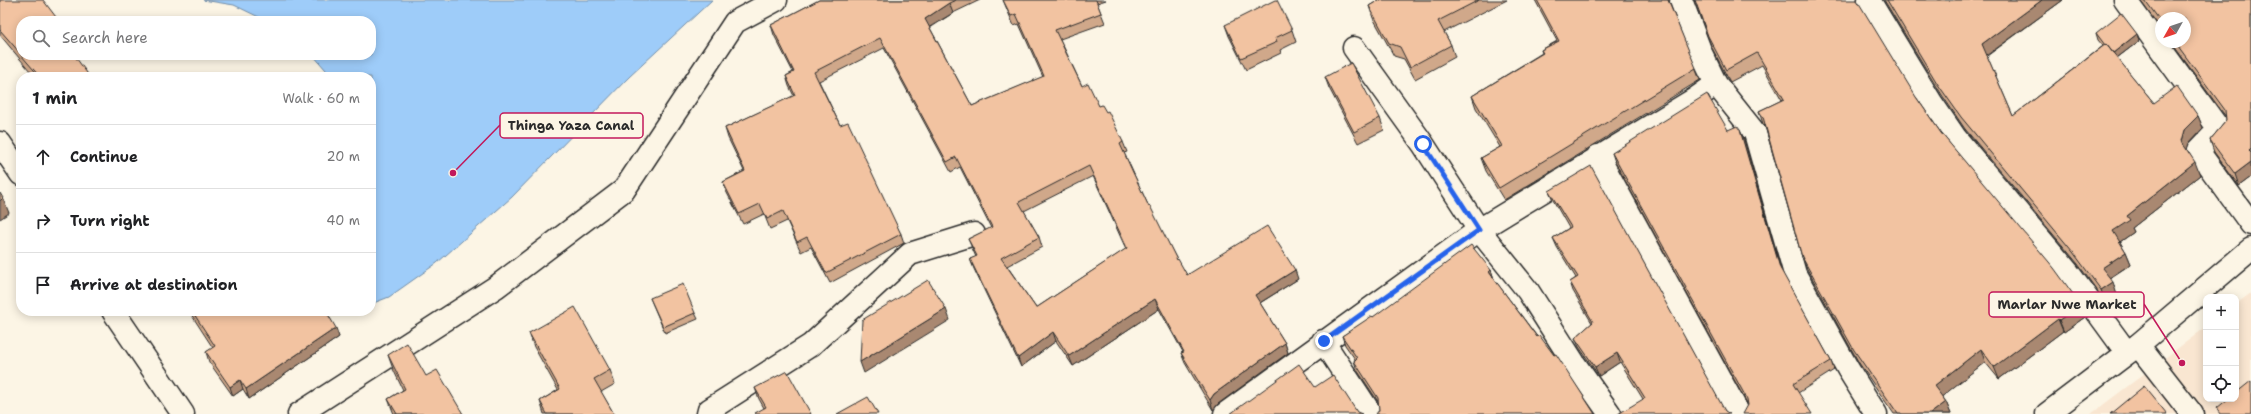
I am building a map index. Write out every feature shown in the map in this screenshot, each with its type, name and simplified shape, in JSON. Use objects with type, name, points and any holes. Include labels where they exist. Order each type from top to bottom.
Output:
[{"type":"street","points":[[299,414],[496,287],[624,190],[735,22],[776,0]]},
{"type":"street","points":[[1681,0],[1701,53],[1716,84],[1755,133],[1795,274],[1848,369],[1876,414]]},
{"type":"street","points":[[1869,0],[1931,102],[1955,137],[2132,349],[2192,414]]},
{"type":"street","points":[[2125,0],[2219,129],[2198,151],[2251,224]]},
{"type":"street","points":[[1354,48],[1423,144],[1479,230],[1528,291],[1574,363],[1610,414]]},
{"type":"street","points":[[1225,414],[1479,230],[1598,156],[1695,99],[1716,84]]},
{"type":"street","points":[[0,143],[16,167]]},
{"type":"street","points":[[1598,156],[1739,414]]},
{"type":"street","points":[[708,414],[709,410],[811,345],[910,254],[974,234]]},
{"type":"street","points":[[2047,414],[2132,349],[2251,249]]},
{"type":"street","points":[[116,316],[183,414]]},
{"type":"street","points":[[1324,341],[1371,414]]},
{"type":"shaded area","points":[[2251,293],[2251,414],[2091,414],[2203,329],[2203,402],[2239,402],[2239,302]]},
{"type":"water","points":[[203,0],[712,0],[629,77],[512,197],[437,263],[389,297],[376,302],[376,72],[328,72],[317,60],[376,60],[376,16],[257,16],[234,5]]},
{"type":"building","points":[[0,0],[43,0],[55,16],[16,16],[16,48],[0,30]]},
{"type":"building","points":[[819,0],[956,0],[925,19],[972,106],[1044,76],[1016,14],[1011,16],[1003,0],[1096,0],[1101,13],[1055,30],[1082,86],[1088,83],[1099,106],[1102,105],[1106,112],[1108,111],[1123,142],[1120,144],[1149,207],[1150,206],[1177,260],[1178,259],[1187,275],[1267,226],[1295,270],[1255,295],[1285,343],[1214,394],[1210,400],[1181,353],[1184,352],[1155,299],[1069,356],[1053,332],[1018,358],[970,259],[977,256],[968,239],[992,227],[956,157],[947,162],[880,38],[814,72],[840,125],[848,122],[901,234],[826,273],[807,237],[797,242],[783,211],[767,219],[760,204],[739,214],[723,182],[745,171],[725,128],[795,95],[786,76],[794,72],[771,25]],"holes":[[[1089,166],[1127,248],[1036,308],[1001,258],[1039,237],[1019,202]]]},
{"type":"building","points":[[1277,0],[1292,30],[1275,38],[1277,42],[1241,58],[1225,25]]},
{"type":"building","points":[[1379,0],[1479,0],[1438,21],[1451,45],[1410,67],[1400,47],[1389,43],[1369,6]]},
{"type":"building","points":[[1537,0],[1668,0],[1696,68],[1499,188],[1481,158],[1502,146],[1472,96],[1543,53],[1541,50],[1559,41]]},
{"type":"building","points":[[1695,0],[1857,0],[1916,97],[1941,133],[2054,268],[2081,305],[2059,320],[2058,319],[1994,367],[1981,349],[1934,386],[1946,402],[1930,414],[1898,414],[1854,350],[1802,257],[1763,117],[1759,111],[1784,99],[1757,53],[1726,70],[1708,36]]},
{"type":"building","points":[[1887,0],[2042,0],[1982,44],[2013,116],[2106,44],[2154,103],[2177,86],[2198,116],[2184,130],[2181,141],[2195,162],[2127,216],[2130,220],[2113,231],[2126,252],[2102,268],[2113,282],[2101,290],[2073,252],[1961,117],[1937,83]]},
{"type":"building","points":[[2145,0],[2251,0],[2251,149],[2249,151],[2251,153],[2251,162],[2235,174],[2210,140],[2226,121],[2225,110],[2179,48],[2191,48],[2191,12],[2155,12],[2155,14]]},
{"type":"building","points":[[2121,13],[2137,34],[2113,53],[2096,33]]},
{"type":"building","points":[[25,60],[78,60],[86,72],[36,72]]},
{"type":"building","points":[[1351,63],[1380,118],[1354,132],[1325,77]]},
{"type":"building","points":[[1707,94],[1728,130],[1737,126],[1740,130],[1780,268],[1831,361],[1793,384],[1812,414],[1743,414],[1748,405],[1747,399],[1612,153]]},
{"type":"building","points":[[1591,166],[1725,411],[1730,414],[1618,414],[1645,398],[1617,353],[1595,367],[1575,338],[1593,322],[1570,282],[1578,277],[1553,238],[1571,227],[1549,191]]},
{"type":"building","points":[[0,193],[3,198],[0,201]]},
{"type":"building","points":[[1471,245],[1491,270],[1489,272],[1537,337],[1539,335],[1554,355],[1556,354],[1595,414],[1376,414],[1379,410],[1378,398],[1354,361],[1357,358],[1342,336],[1372,316],[1373,317]]},
{"type":"building","points":[[928,280],[946,309],[860,362],[862,320]]},
{"type":"building","points":[[683,284],[695,313],[663,327],[650,298]]},
{"type":"building","points":[[575,307],[610,370],[594,379],[614,414],[547,414],[540,401],[560,389],[529,333]]},
{"type":"building","points":[[195,316],[329,316],[336,328],[246,389],[240,380],[230,387],[206,352],[215,346]]},
{"type":"building","points":[[407,343],[426,376],[437,370],[463,414],[397,414],[388,399],[405,389],[388,355]]},
{"type":"building","points":[[1299,364],[1315,387],[1333,375],[1357,412],[1362,414],[1230,414]]},
{"type":"building","points":[[787,371],[811,414],[756,414],[755,413],[766,407],[755,388]]},
{"type":"building","points":[[2251,381],[2251,414],[2221,414],[2217,408],[2224,402],[2239,402],[2239,391]]},
{"type":"building","points":[[2144,386],[2167,414],[2110,414]]},
{"type":"building","points":[[868,397],[878,414],[837,414]]},
{"type":"place","name":"Thinga Yaza Canal","points":[[453,173]]},
{"type":"place","name":"Marlar Nwe Market","points":[[2182,363]]},
{"type":"route","points":[[1324,341],[1479,230],[1423,144]]}]
